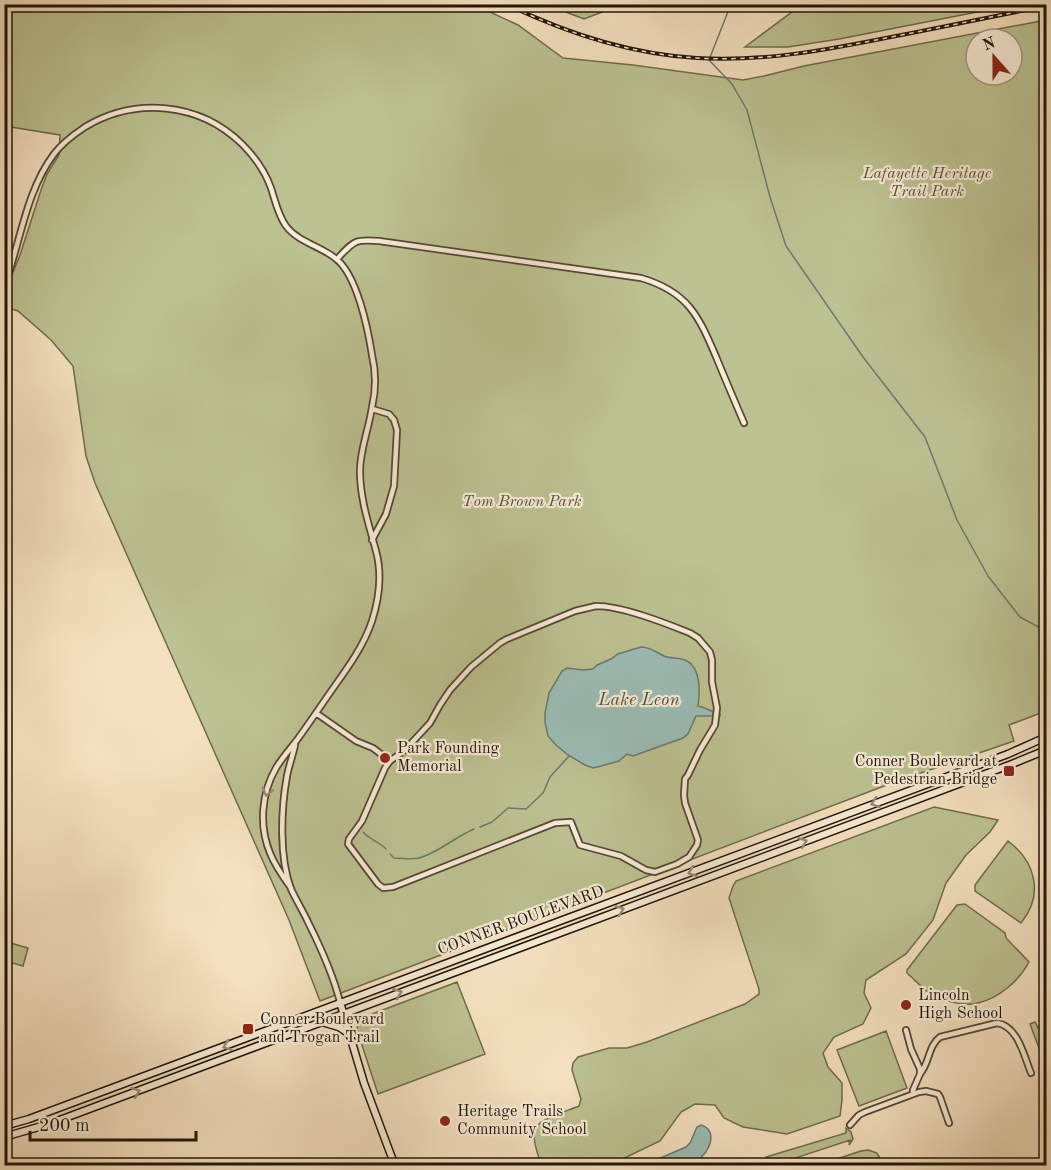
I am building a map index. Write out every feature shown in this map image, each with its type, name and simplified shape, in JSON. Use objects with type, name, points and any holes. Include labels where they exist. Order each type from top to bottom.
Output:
[{"type":"main road","name":"CONNER BOULEVARD","points":[[4,1126],[220,1048],[1008,754],[1047,737]]},
{"type":"main road","name":"CONNER BOULEVARD","points":[[4,1137],[42,1127],[1047,750]]},
{"type":"main road","points":[[1008,754],[1012,764]]},
{"type":"main road","points":[[584,912],[588,922]]},
{"type":"main road","points":[[340,1002],[364,1083],[395,1166]]},
{"type":"main road","points":[[321,1022],[339,1027],[349,1033]]},
{"type":"main road","points":[[39,1115],[42,1127]]},
{"type":"street","points":[[4,278],[10,269],[34,192],[54,154],[71,137],[93,122],[115,113],[139,108],[164,108],[188,113],[214,123],[244,146],[266,177],[286,225],[296,235],[337,259],[352,280],[366,327],[375,377],[372,409],[360,467],[362,497],[376,553],[378,570],[376,601],[365,639],[278,765],[269,782],[264,801],[263,822],[267,845],[275,865],[291,888],[324,954],[340,1002]]},
{"type":"street","points":[[337,259],[355,242],[379,241],[641,278],[659,284],[679,296],[702,324],[744,423]]},
{"type":"street","points":[[372,409],[389,414],[397,430],[394,486],[386,514],[372,540]]},
{"type":"street","points":[[596,606],[618,609],[690,633],[698,638],[710,652],[717,718],[685,779],[685,803],[698,840],[697,845],[689,857],[655,872],[646,870],[621,856],[580,845],[571,822],[555,823],[393,887],[383,888],[348,844],[369,808],[390,761],[405,750],[430,723],[440,705],[462,676],[500,643],[575,611],[596,606]]},
{"type":"street","points":[[316,713],[390,761]]},
{"type":"street","points":[[291,888],[284,860],[283,818],[287,773],[296,742]]},
{"type":"street","points":[[913,1094],[920,1074],[927,1064],[933,1044],[940,1037],[997,1023],[1006,1026],[1013,1034],[1031,1073]]},
{"type":"street","points":[[906,1030],[911,1049],[919,1064],[920,1074]]},
{"type":"street","points":[[850,1125],[859,1115],[926,1091],[938,1094],[948,1123]]},
{"type":"green space","name":"Tom Brown Park","points":[[5,5],[475,5],[518,25],[563,58],[743,80],[964,36],[964,87],[1024,87],[1024,27],[1009,27],[1046,20],[1046,626],[1044,632],[1046,637],[1046,711],[1009,725],[1014,741],[892,783],[320,1001],[289,920],[95,483],[86,456],[73,366],[51,340],[18,311],[5,307],[4,295],[41,190],[47,174],[59,155],[60,135],[5,126]]},
{"type":"green space","points":[[547,5],[621,5],[584,19]]},
{"type":"green space","points":[[801,5],[1013,5],[788,47],[745,47]]},
{"type":"green space","points":[[934,807],[998,820],[990,832],[966,855],[946,883],[933,920],[906,954],[866,980],[864,993],[871,1008],[863,1024],[834,1037],[823,1053],[828,1067],[842,1083],[840,1116],[787,1134],[743,1127],[724,1118],[715,1105],[695,1104],[681,1112],[660,1141],[610,1165],[541,1165],[534,1132],[536,1127],[546,1119],[579,1106],[581,1099],[572,1070],[573,1063],[578,1057],[609,1048],[627,1048],[647,1042],[745,1004],[759,994],[729,898],[736,881]]},
{"type":"green space","points":[[1008,841],[1025,859],[1034,879],[1033,901],[1021,923],[975,891],[975,885]]},
{"type":"green space","points":[[965,904],[1005,933],[1006,938],[1029,962],[1014,982],[1001,993],[986,1001],[972,1004],[952,1002],[933,995],[907,973],[957,905]]},
{"type":"green space","points":[[7,942],[28,948],[23,966],[5,961]]},
{"type":"green space","points":[[457,982],[485,1054],[378,1094],[357,1030],[358,1022],[372,1014]]},
{"type":"green space","points":[[1046,1014],[1043,1034],[1046,1067],[1030,1024],[1035,1022],[1038,1028]]},
{"type":"green space","points":[[886,1031],[907,1088],[859,1106],[837,1050]]},
{"type":"green space","points":[[846,1128],[851,1132],[853,1139],[849,1145],[850,1140],[779,1165],[769,1165],[766,1157],[846,1133]]},
{"type":"green space","points":[[868,1150],[877,1153],[884,1165],[818,1165],[861,1151]]},
{"type":"water","name":"Lake Leon","points":[[641,647],[692,664],[698,681],[698,706],[720,714],[720,716],[696,716],[688,734],[683,738],[633,756],[627,754],[619,761],[601,766],[593,768],[585,765],[568,755],[548,736],[545,713],[549,693],[562,671],[567,668],[593,669],[618,654]]},
{"type":"water","points":[[701,1125],[709,1130],[711,1141],[705,1153],[696,1161],[690,1165],[644,1165],[686,1147],[697,1127]]},
{"type":"waterway","points":[[731,4],[709,60],[732,84],[747,110],[770,197],[786,246],[863,357],[925,437],[957,520],[988,576],[1020,617],[1046,631]]},
{"type":"waterway","points":[[480,827],[492,822],[508,808],[526,809],[543,793],[550,777],[569,756]]},
{"type":"waterway","points":[[390,854],[394,858],[419,858],[474,829]]},
{"type":"waterway","points":[[363,832],[386,849]]},
{"type":"railway","points":[[506,4],[575,33],[623,47],[672,56],[722,59],[770,57],[867,42],[1046,6]]},
{"type":"place","name":"Park Founding Memorial","points":[[385,758]]},
{"type":"place","name":"Conner Boulevard at Pedestrian Bridge","points":[[1009,771]]},
{"type":"place","name":"Lincoln High School","points":[[906,1005]]},
{"type":"place","name":"Conner Boulevard and Trogan Trail","points":[[248,1029]]},
{"type":"place","name":"Heritage Trails Community School","points":[[445,1121]]},
{"type":"park label","name":"Lafayette Heritage Trail Park","points":[[927,183]]}]
